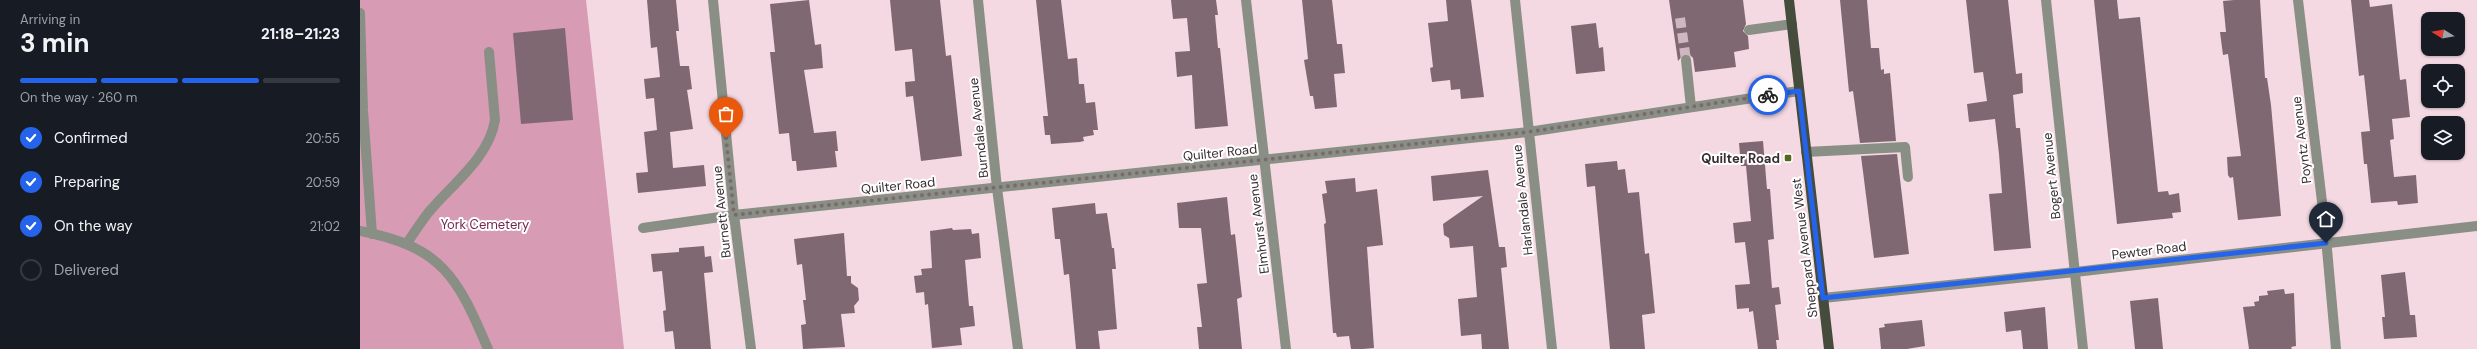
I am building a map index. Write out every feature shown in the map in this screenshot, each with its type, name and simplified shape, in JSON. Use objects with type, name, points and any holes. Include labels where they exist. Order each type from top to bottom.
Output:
[{"type":"main road","name":"Sheppard Avenue West","points":[[1789,0],[1829,349]]},
{"type":"street","name":"Burnett Avenue","points":[[713,0],[734,215],[751,349]]},
{"type":"street","name":"Burndale Avenue","points":[[978,0],[997,188],[1018,349]]},
{"type":"street","name":"Elmhurst Avenue","points":[[1246,0],[1286,349]]},
{"type":"street","name":"Harlandale Avenue","points":[[1515,0],[1552,349]]},
{"type":"street","name":"Bogert Avenue","points":[[2046,0],[2083,349]]},
{"type":"street","name":"Poyntz Avenue","points":[[2298,0],[2326,243],[2336,349]]},
{"type":"street","points":[[360,13],[362,110],[372,234]]},
{"type":"street","points":[[1749,30],[1792,24]]},
{"type":"street","points":[[407,243],[429,212],[476,159],[494,129],[495,120],[489,52]]},
{"type":"street","points":[[1686,60],[1691,107]]},
{"type":"street","name":"Quilter Road","points":[[643,228],[734,215],[1528,132],[1799,91]]},
{"type":"street","points":[[1806,152],[1905,147],[1908,177]]},
{"type":"street","name":"Pewter Road","points":[[1823,298],[2075,272],[2477,226]]},
{"type":"street","points":[[360,231],[407,243],[426,254],[444,269],[459,288],[471,308],[488,349]]},
{"type":"green space","name":"York Cemetery","points":[[360,0],[586,0],[624,349],[360,349]]},
{"type":"building","points":[[647,0],[676,0],[679,31],[676,31],[680,66],[689,66],[692,89],[687,90],[693,129],[670,132],[673,168],[704,165],[706,186],[638,193],[636,173],[648,172],[644,132],[657,130],[654,98],[646,99],[644,79],[660,77],[657,47],[651,48]]},
{"type":"building","points":[[809,0],[815,45],[821,44],[823,68],[804,70],[814,133],[836,131],[838,151],[835,151],[837,167],[797,171],[796,161],[792,161],[789,133],[779,134],[770,52],[775,52],[770,4]]},
{"type":"building","points":[[890,0],[940,0],[946,56],[951,55],[962,156],[921,161],[913,96],[906,97],[905,82],[915,81],[912,49],[895,51]]},
{"type":"building","points":[[1036,0],[1061,0],[1068,59],[1077,58],[1079,84],[1084,84],[1086,103],[1095,102],[1098,130],[1093,130],[1094,135],[1083,137],[1084,141],[1051,144],[1050,135],[1045,135],[1043,116],[1048,116]]},
{"type":"building","points":[[1171,0],[1216,0],[1218,15],[1215,15],[1218,48],[1220,48],[1228,126],[1195,129],[1192,75],[1177,77],[1175,52],[1190,51],[1187,18],[1173,19]]},
{"type":"building","points":[[1302,0],[1332,0],[1337,44],[1342,44],[1345,73],[1334,74],[1337,107],[1315,109],[1313,96],[1310,96],[1304,60],[1308,59]]},
{"type":"building","points":[[1446,0],[1471,0],[1484,97],[1461,99],[1460,89],[1451,90],[1450,80],[1432,82],[1430,68],[1433,67],[1428,23],[1448,21]]},
{"type":"building","points":[[1669,0],[1743,0],[1746,24],[1743,31],[1748,36],[1749,49],[1734,52],[1736,67],[1695,72],[1693,58],[1689,54],[1683,55],[1678,61]]},
{"type":"building","points":[[1840,0],[1867,0],[1871,48],[1879,48],[1881,70],[1884,69],[1884,74],[1890,73],[1896,141],[1860,143],[1853,91],[1849,92]]},
{"type":"building","points":[[1966,0],[2008,0],[2016,74],[2022,73],[2023,93],[2013,95],[2016,128],[2020,128],[2031,248],[1994,251],[1989,194],[2002,193],[1999,154],[1995,119],[1969,122],[1967,104],[1987,101],[1983,72],[1974,73]]},
{"type":"building","points":[[2094,0],[2117,0],[2119,19],[2140,17],[2158,192],[2168,191],[2169,195],[2179,193],[2181,212],[2172,213],[2173,218],[2117,224]]},
{"type":"building","points":[[2260,0],[2265,78],[2267,78],[2271,105],[2281,216],[2238,220],[2233,177],[2230,178],[2228,175],[2227,157],[2241,156],[2228,54],[2223,55],[2220,32],[2226,32],[2223,1]]},
{"type":"building","points":[[2351,0],[2369,0],[2370,7],[2392,4],[2400,80],[2406,79],[2410,117],[2392,119],[2394,139],[2390,140],[2394,177],[2416,175],[2418,203],[2398,205],[2397,201],[2371,203],[2367,164],[2364,164],[2361,132],[2370,131],[2364,75],[2359,76]]},
{"type":"building","points":[[1596,23],[1599,48],[1603,47],[1605,71],[1576,74],[1571,26]]},
{"type":"building","points":[[565,28],[573,120],[521,124],[513,33]]},
{"type":"building","points":[[1763,141],[1767,189],[1770,189],[1774,239],[1768,240],[1772,288],[1779,287],[1781,304],[1775,305],[1779,340],[1776,340],[1777,349],[1758,349],[1753,311],[1749,312],[1749,308],[1737,309],[1735,285],[1750,284],[1745,242],[1735,243],[1733,223],[1751,221],[1746,166],[1741,166],[1739,143]]},
{"type":"building","points":[[1897,154],[1909,254],[1874,258],[1861,156]]},
{"type":"building","points":[[1617,161],[1618,170],[1625,169],[1628,193],[1639,192],[1645,254],[1649,253],[1655,313],[1642,315],[1645,349],[1610,349],[1595,186],[1587,187],[1585,164]]},
{"type":"building","points":[[1488,170],[1499,247],[1505,247],[1507,267],[1501,268],[1509,349],[1482,349],[1481,334],[1461,336],[1458,299],[1477,297],[1473,246],[1450,248],[1449,238],[1444,235],[1443,224],[1483,196],[1433,201],[1431,176]]},
{"type":"building","points":[[1355,178],[1356,192],[1377,189],[1383,245],[1367,247],[1374,348],[1363,349],[1351,349],[1349,336],[1337,337],[1336,333],[1333,333],[1324,224],[1326,223],[1322,194],[1327,193],[1325,181]]},
{"type":"building","points":[[1227,197],[1231,235],[1235,234],[1242,297],[1237,299],[1242,349],[1199,349],[1197,327],[1202,327],[1197,284],[1207,283],[1201,228],[1179,228],[1177,203]]},
{"type":"building","points":[[1095,203],[1096,214],[1107,213],[1112,248],[1114,248],[1116,269],[1112,269],[1117,329],[1098,331],[1100,349],[1076,349],[1069,274],[1064,275],[1060,239],[1055,239],[1052,208]]},
{"type":"building","points":[[952,228],[953,230],[971,229],[972,234],[979,233],[981,258],[965,260],[969,306],[973,306],[975,326],[960,328],[962,345],[932,348],[928,304],[925,305],[924,292],[916,293],[914,276],[922,275],[921,269],[932,268],[930,231]]},
{"type":"building","points":[[844,233],[847,276],[851,276],[851,283],[858,288],[859,300],[854,306],[855,313],[841,314],[845,347],[803,349],[801,325],[806,324],[803,300],[806,300],[802,264],[797,265],[794,239]]},
{"type":"building","points":[[704,246],[705,257],[711,256],[713,272],[704,273],[711,349],[675,349],[673,331],[665,332],[663,311],[666,310],[662,271],[653,272],[651,254],[679,252],[679,248]]},
{"type":"building","points":[[2405,272],[2410,315],[2415,315],[2417,337],[2384,339],[2382,317],[2385,317],[2381,275]]},
{"type":"building","points":[[2284,289],[2285,294],[2294,293],[2296,346],[2291,347],[2292,349],[2249,349],[2243,307],[2255,306],[2254,302],[2259,301],[2259,296],[2268,295],[2267,291]]},
{"type":"building","points":[[2158,298],[2163,349],[2135,349],[2130,301]]},
{"type":"building","points":[[2045,307],[2048,349],[2023,349],[2021,330],[2006,332],[2004,312]]},
{"type":"building","points":[[1922,320],[1925,346],[1907,349],[1881,349],[1879,328],[1885,327],[1884,324]]},
{"type":"tunnel","points":[[1680,18],[1686,60]]},
{"type":"way so far","points":[[726,138],[734,215],[1528,132],[1768,95]]},
{"type":"place","name":"Quilter Road","points":[[1788,158]]},
{"type":"route","points":[[1768,95],[1799,91],[1823,298],[2075,272],[2326,243]]}]
